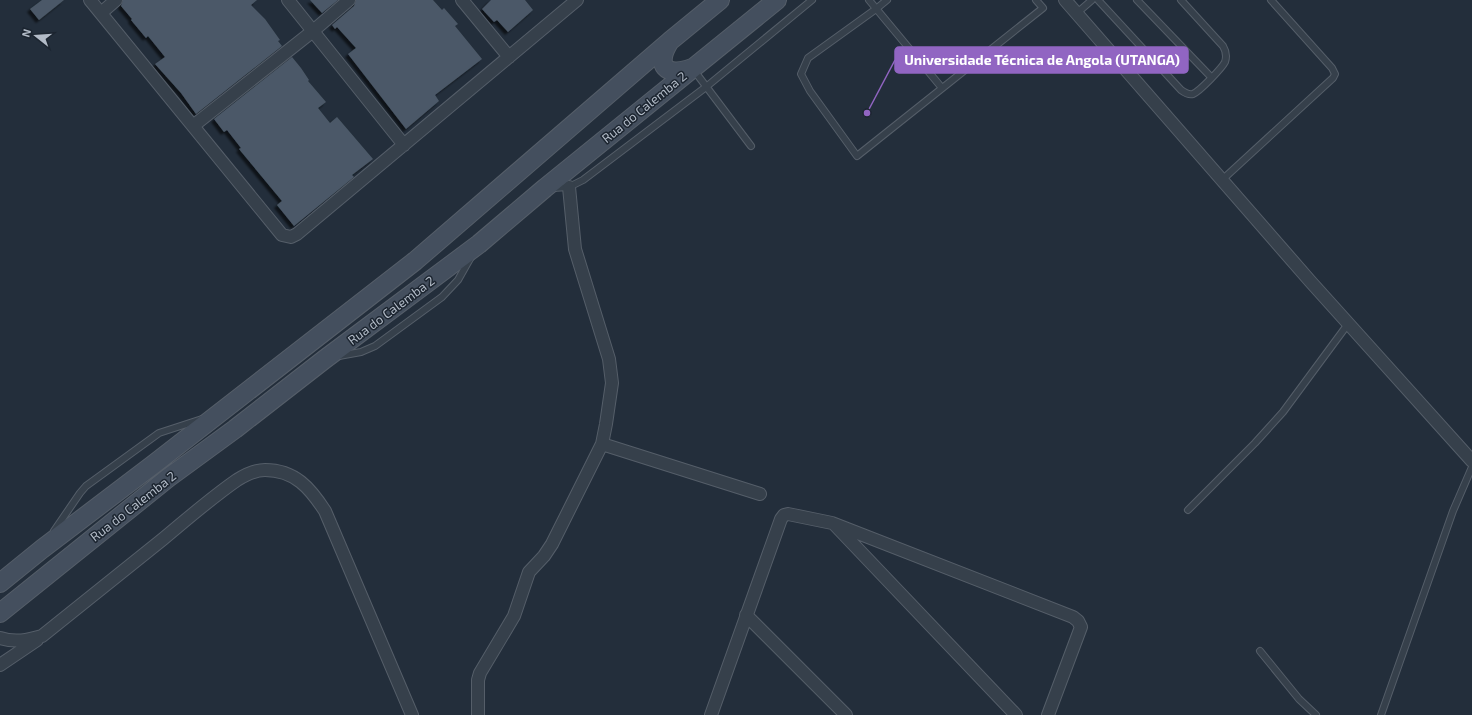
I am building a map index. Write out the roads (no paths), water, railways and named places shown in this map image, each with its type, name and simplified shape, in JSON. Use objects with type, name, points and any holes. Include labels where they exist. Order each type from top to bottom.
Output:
[{"type":"main road","name":"Rua do Calemba 2","points":[[0,583],[415,260],[670,41],[720,0]]},
{"type":"main road","name":"Rua do Calemba 2","points":[[0,613],[162,483],[479,244],[545,188],[777,0]]},
{"type":"main road","points":[[670,41],[663,55],[665,68],[671,72],[678,72],[692,68]]},
{"type":"street","points":[[90,0],[282,235],[286,237],[291,237],[297,234],[577,0]]},
{"type":"street","points":[[101,13],[116,0]]},
{"type":"street","points":[[288,0],[404,145]]},
{"type":"street","points":[[193,126],[313,31],[349,0]]},
{"type":"street","points":[[462,0],[509,57]]},
{"type":"street","points":[[1065,0],[1348,324],[1472,461]]},
{"type":"street","points":[[478,715],[478,680],[480,673],[514,616],[529,572],[544,556],[552,544],[602,444],[606,424],[612,382],[609,360],[576,249],[569,187]]},
{"type":"street","points":[[602,444],[760,494]]},
{"type":"street","points":[[0,665],[42,636],[238,479],[264,469],[292,475],[306,484],[325,511],[412,715]]},
{"type":"street","points":[[711,715],[781,519],[784,515],[792,515],[832,523],[1066,614],[1078,621],[1081,627],[1048,715]]},
{"type":"street","points":[[832,523],[1016,715]]},
{"type":"street","points":[[746,615],[846,715]]},
{"type":"street","points":[[0,638],[26,641],[42,636]]},
{"type":"lane","points":[[545,188],[569,187],[583,180],[706,88],[812,0]]},
{"type":"lane","points":[[869,0],[942,88]]},
{"type":"lane","points":[[887,0],[876,10],[808,58],[801,74],[810,91],[857,156],[1043,8],[1036,0]]},
{"type":"lane","points":[[1078,14],[1092,0]]},
{"type":"lane","points":[[1098,0],[1184,93],[1188,94],[1194,93],[1224,64],[1226,60],[1226,50],[1181,0]]},
{"type":"lane","points":[[1137,0],[1211,77]]},
{"type":"lane","points":[[1222,180],[1333,78],[1335,74],[1332,68],[1271,0]]},
{"type":"lane","points":[[692,68],[751,146]]},
{"type":"lane","points":[[1188,510],[1255,443],[1283,412],[1348,324]]},
{"type":"lane","points":[[1381,715],[1453,511],[1472,467]]},
{"type":"lane","points":[[1260,651],[1299,699],[1316,715]]},
{"type":"place","name":"Universidade Técnica de Angola (UTANGA)","points":[[867,113]]}]
